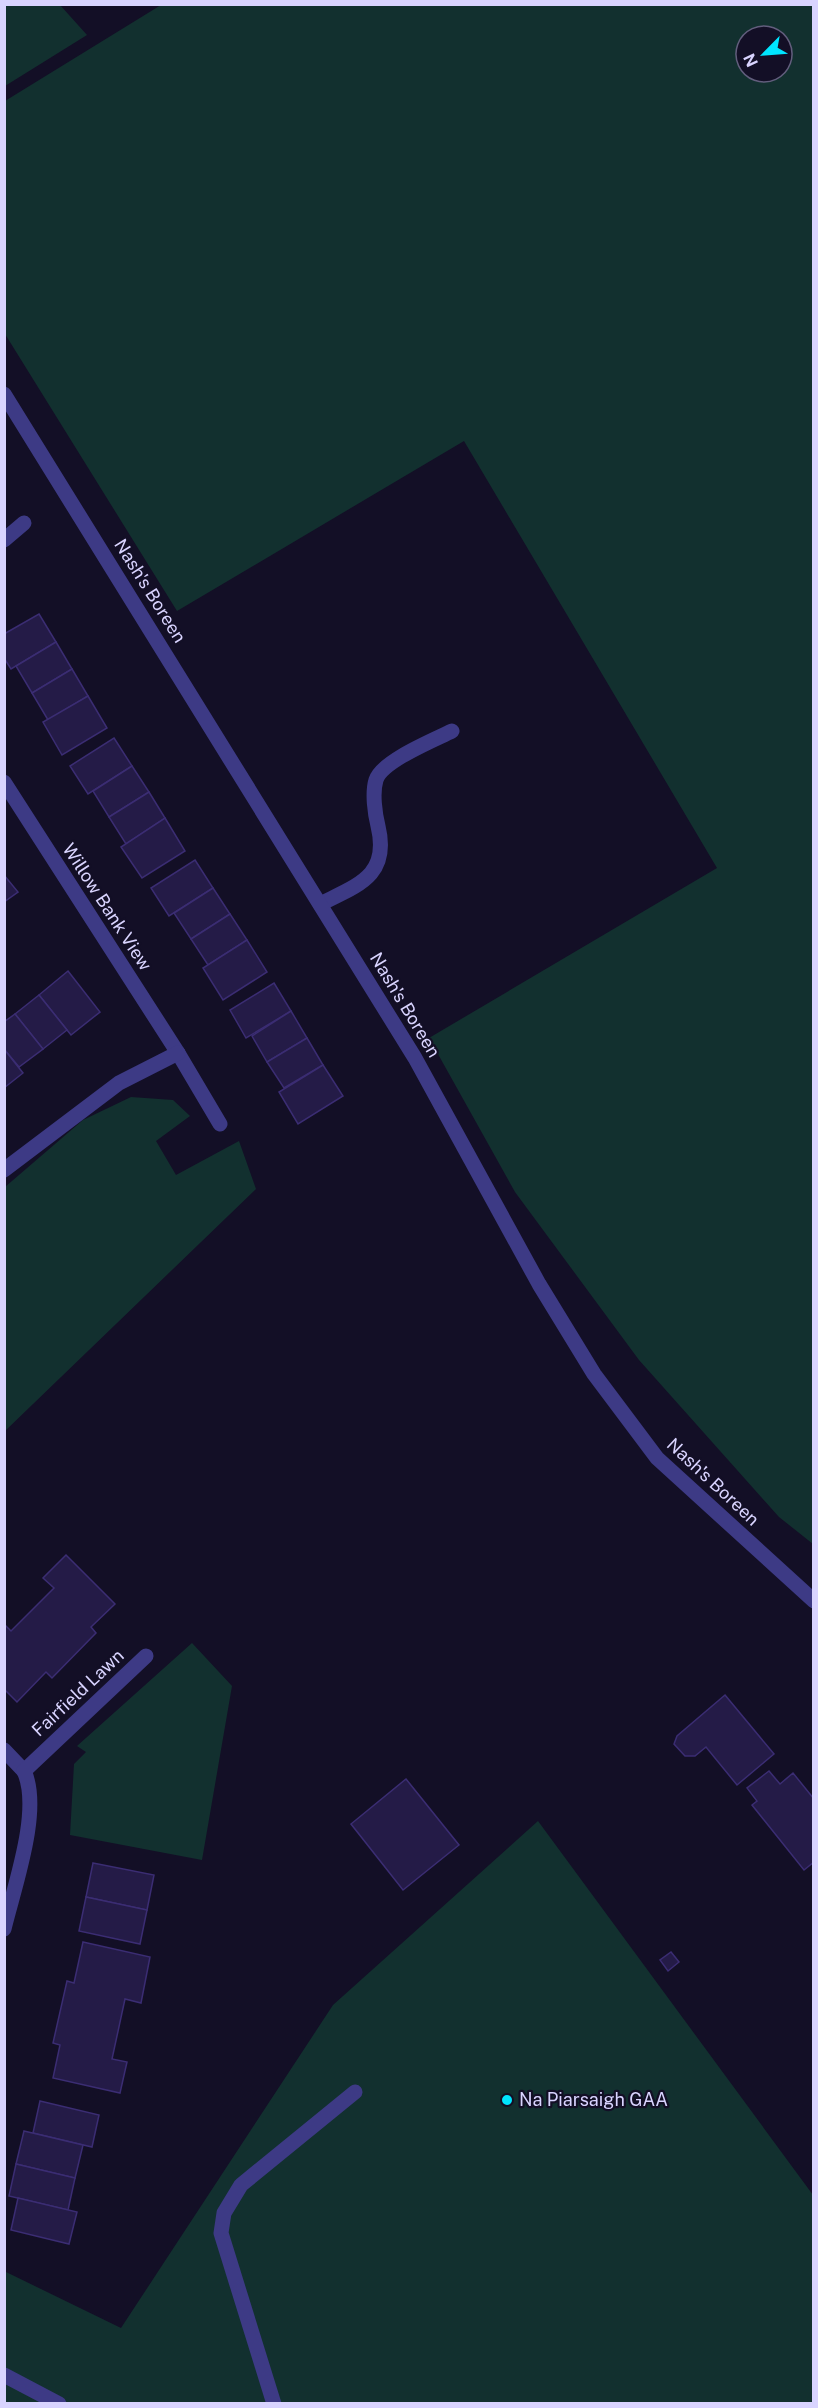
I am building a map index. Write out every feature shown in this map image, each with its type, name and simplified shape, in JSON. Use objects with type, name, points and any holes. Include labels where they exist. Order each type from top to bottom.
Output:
[{"type":"street","name":"Nash's Boreen","points":[[4,394],[415,1058],[539,1284],[594,1374],[657,1458],[813,1601]]},
{"type":"street","points":[[4,540],[24,523]]},
{"type":"street","points":[[320,904],[364,883],[379,863],[381,837],[376,816],[376,779],[386,766],[452,731]]},
{"type":"street","name":"Willow Bank View","points":[[4,782],[178,1053],[220,1124]]},
{"type":"street","points":[[4,1170],[119,1083],[178,1053]]},
{"type":"street","name":"Fairfield Lawn","points":[[24,1771],[146,1656]]},
{"type":"street","points":[[4,1750],[24,1771],[30,1783],[26,1834],[4,1929]]},
{"type":"street","points":[[274,2403],[221,2233],[224,2213],[241,2185],[355,2092]]},
{"type":"street","points":[[4,2375],[59,2403]]},
{"type":"green space","points":[[5,4],[60,5],[87,35],[5,86]]},
{"type":"green space","points":[[161,5],[813,5],[813,1544],[779,1517],[639,1360],[515,1192],[429,1038],[717,868],[464,441],[177,611],[5,334],[5,101]]},
{"type":"green space","points":[[131,1097],[173,1100],[190,1116],[156,1141],[176,1175],[239,1141],[256,1189],[5,1431],[5,1187],[83,1120]]},
{"type":"green space","points":[[192,1643],[232,1686],[202,1860],[70,1835],[74,1764],[86,1752],[77,1746]]},
{"type":"green space","name":"Na Piarsaigh GAA","points":[[538,1821],[813,2195],[813,2403],[5,2403],[4,2271],[121,2328],[333,2005]]},
{"type":"building","points":[[39,614],[56,642],[11,669],[4,658],[4,634]]},
{"type":"building","points":[[56,642],[72,669],[32,693],[16,666]]},
{"type":"building","points":[[72,669],[88,696],[48,720],[32,693]]},
{"type":"building","points":[[88,696],[107,728],[62,755],[43,722]]},
{"type":"building","points":[[114,738],[132,766],[88,794],[70,766]]},
{"type":"building","points":[[132,766],[149,792],[109,817],[93,791]]},
{"type":"building","points":[[149,792],[165,818],[126,844],[109,817]]},
{"type":"building","points":[[165,818],[185,851],[142,878],[121,847]]},
{"type":"building","points":[[195,860],[213,888],[169,916],[151,888]]},
{"type":"building","points":[[4,875],[18,892],[4,902]]},
{"type":"building","points":[[213,888],[230,914],[191,939],[174,913]]},
{"type":"building","points":[[230,914],[247,940],[208,965],[191,939]]},
{"type":"building","points":[[247,940],[267,972],[223,1000],[203,968]]},
{"type":"building","points":[[68,971],[100,1012],[71,1035],[39,995]]},
{"type":"building","points":[[274,983],[291,1011],[246,1038],[230,1010]]},
{"type":"building","points":[[39,995],[67,1030],[43,1049],[15,1014]]},
{"type":"building","points":[[291,1011],[307,1038],[267,1062],[252,1036]]},
{"type":"building","points":[[15,1014],[43,1049],[19,1067],[4,1049],[4,1022]]},
{"type":"building","points":[[307,1038],[323,1065],[284,1088],[267,1062]]},
{"type":"building","points":[[4,1049],[23,1073],[4,1088]]},
{"type":"building","points":[[323,1065],[343,1096],[298,1124],[279,1092]]},
{"type":"building","points":[[66,1555],[115,1604],[91,1627],[96,1633],[52,1678],[46,1672],[17,1702],[4,1689],[4,1624],[11,1631],[54,1588],[43,1578]]},
{"type":"building","points":[[725,1695],[774,1754],[737,1785],[706,1747],[695,1756],[685,1756],[674,1744],[677,1736]]},
{"type":"building","points":[[769,1771],[780,1784],[793,1773],[814,1799],[814,1862],[804,1870],[752,1805],[757,1801],[747,1788]]},
{"type":"building","points":[[406,1779],[459,1845],[403,1890],[351,1824]]},
{"type":"building","points":[[93,1863],[154,1875],[147,1910],[86,1897]]},
{"type":"building","points":[[86,1897],[147,1910],[140,1944],[79,1931]]},
{"type":"building","points":[[83,1942],[150,1957],[141,2003],[125,1999],[112,2059],[127,2062],[120,2093],[53,2078],[60,2045],[53,2043],[67,1981],[74,1983]]},
{"type":"building","points":[[671,1952],[679,1962],[668,1971],[660,1960]]},
{"type":"building","points":[[40,2101],[99,2115],[92,2147],[33,2133]]},
{"type":"building","points":[[24,2131],[83,2145],[75,2178],[16,2164]]},
{"type":"building","points":[[16,2164],[75,2178],[68,2210],[9,2196]]},
{"type":"building","points":[[18,2198],[77,2212],[69,2244],[11,2230]]},
{"type":"place","name":"Na Piarsaigh GAA","points":[[507,2100]]}]
